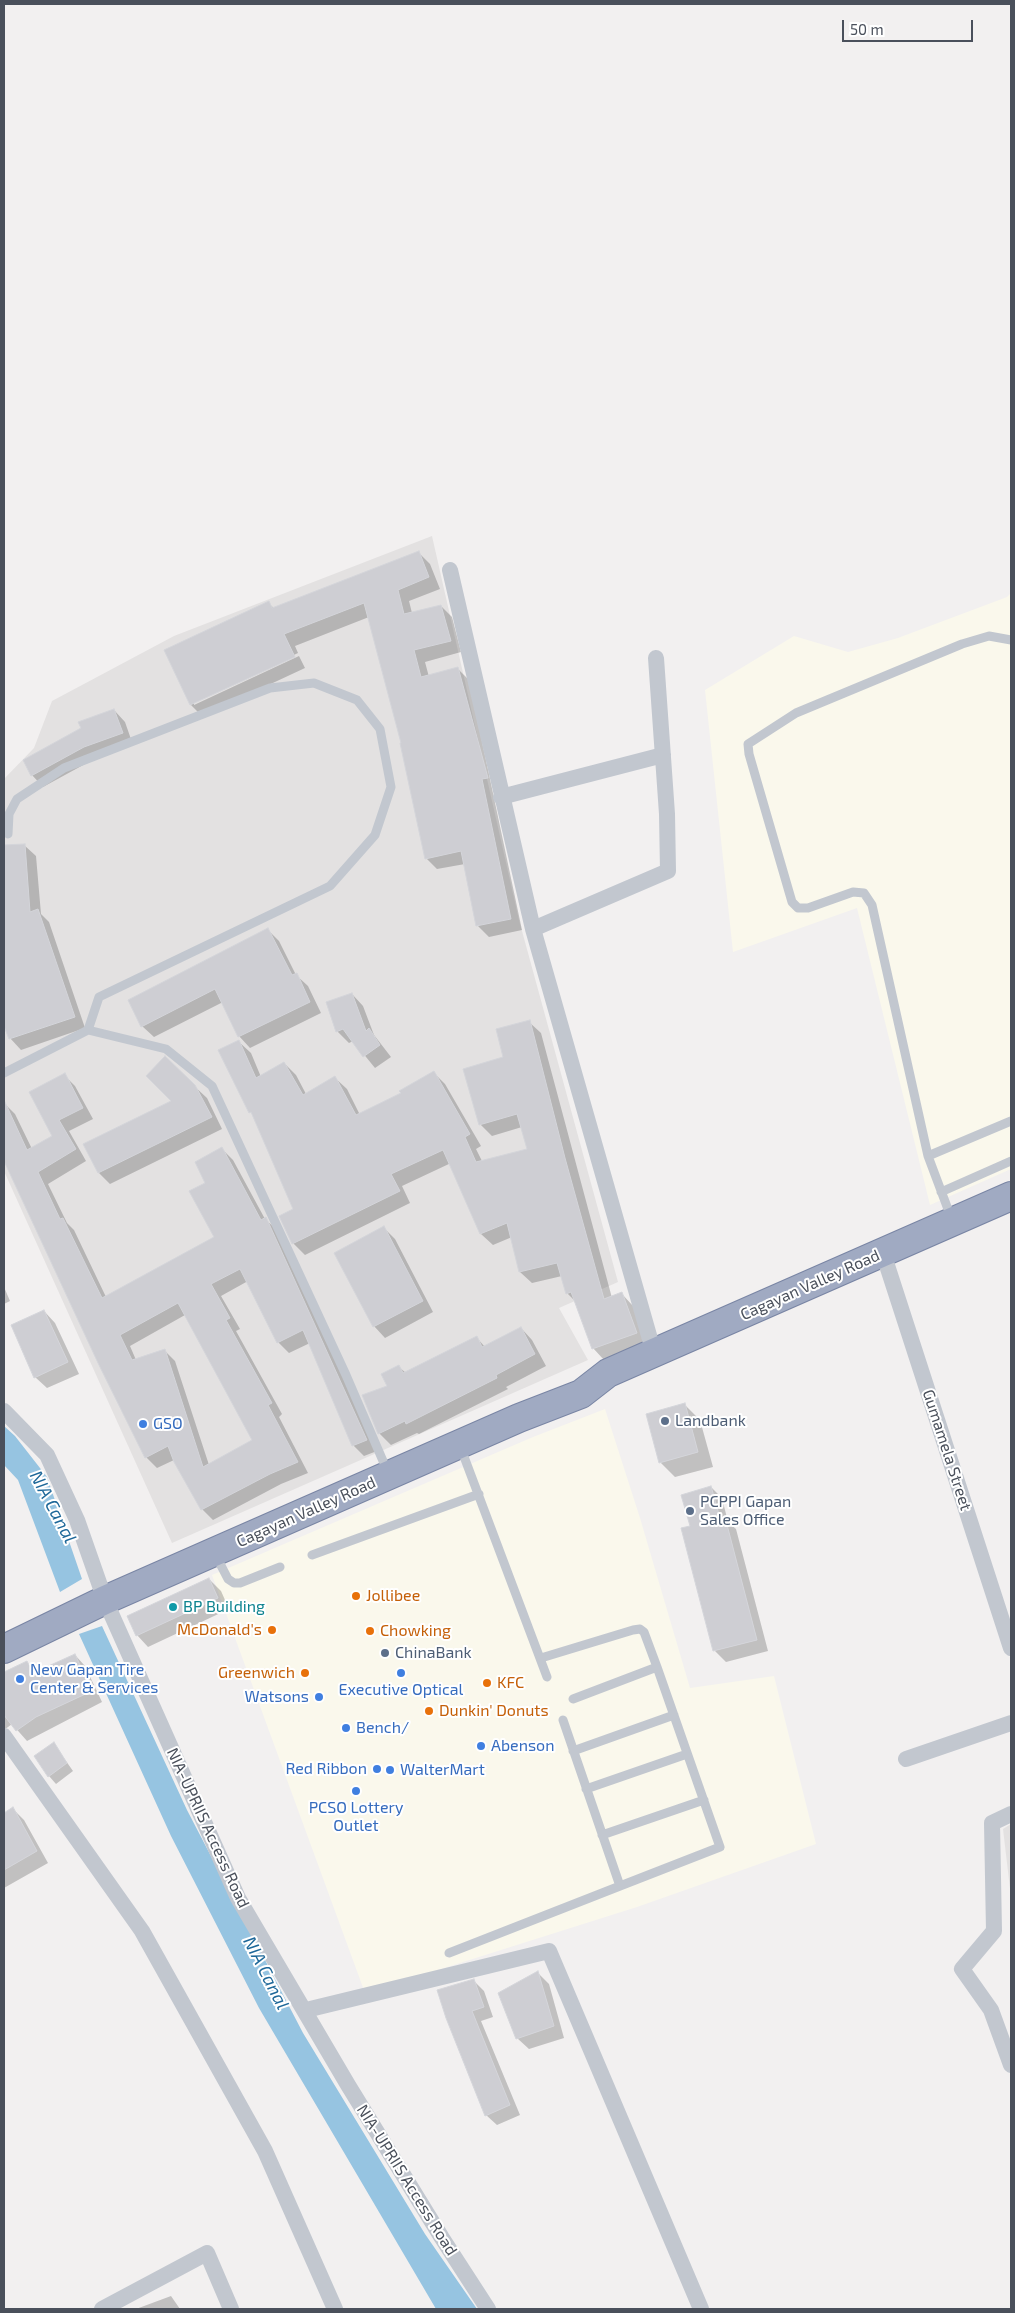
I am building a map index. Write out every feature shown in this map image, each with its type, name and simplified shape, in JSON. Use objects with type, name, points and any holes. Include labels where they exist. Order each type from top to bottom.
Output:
[{"type":"highway","name":"Cagayan Valley Road","points":[[4,1634],[214,1552],[458,1441],[581,1394],[608,1373],[1011,1196]]},
{"type":"highway","name":"Cagayan Valley Road","points":[[4,1649],[103,1595],[383,1461],[574,1377],[608,1373]]},
{"type":"street","points":[[450,570],[533,929],[654,1353]]},
{"type":"street","points":[[533,929],[668,871],[663,755],[656,658]]},
{"type":"street","points":[[501,797],[663,755]]},
{"type":"street","name":"Gumamela Street","points":[[883,1253],[1011,1648]]},
{"type":"street","name":"NIA-UPRIIS Access Road","points":[[4,1411],[47,1455],[77,1520],[103,1595],[238,1898],[306,2010],[348,2085],[488,2309]]},
{"type":"street","points":[[906,1759],[1011,1723]]},
{"type":"street","points":[[4,1736],[142,1930],[265,2151],[335,2309]]},
{"type":"street","points":[[1011,1814],[992,1823],[994,1931],[962,1969],[991,2010],[1011,2065]]},
{"type":"street","points":[[306,2010],[549,1951],[701,2309]]},
{"type":"street","points":[[109,2308],[207,2253],[232,2309]]},
{"type":"lane","points":[[953,1222],[928,1156],[872,906],[864,893],[853,892],[808,908],[798,908],[792,902],[749,754],[748,744],[796,712],[980,638],[989,636],[1009,637]]},
{"type":"lane","points":[[8,834],[10,814],[17,800],[64,768],[270,688],[314,683],[357,700],[380,729],[391,787],[375,835],[330,886],[99,997],[88,1030]]},
{"type":"lane","points":[[4,1073],[88,1030],[166,1049],[212,1086],[346,1375],[383,1461]]},
{"type":"lane","points":[[928,1156],[1011,1121]]},
{"type":"lane","points":[[941,1192],[1011,1161]]},
{"type":"lane","points":[[458,1441],[548,1677]]},
{"type":"lane","points":[[312,1555],[479,1494]]},
{"type":"lane","points":[[214,1552],[228,1578],[234,1583],[240,1583],[280,1567]]},
{"type":"lane","points":[[449,1954],[720,1847],[644,1632],[640,1629],[541,1658]]},
{"type":"lane","points":[[573,1700],[657,1667]]},
{"type":"lane","points":[[573,1751],[674,1715]]},
{"type":"lane","points":[[562,1720],[620,1886]]},
{"type":"lane","points":[[586,1790],[687,1754]]},
{"type":"lane","points":[[602,1835],[704,1800]]},
{"type":"shaded area","points":[[432,536],[519,920],[618,1282],[559,1308],[588,1360],[172,1543],[4,1171],[4,779],[34,748],[52,701],[174,636]]},
{"type":"shaded area","points":[[1011,593],[1011,1169],[930,1205],[857,908],[733,952],[705,690],[794,636],[848,652],[898,638],[1007,597]]},
{"type":"shaded area","points":[[605,1409],[640,1518],[690,1688],[774,1676],[816,1844],[637,1907],[365,1993],[212,1575],[533,1437]]},
{"type":"shaded area","points":[[1011,1824],[1011,1897],[1003,1829]]},
{"type":"water","name":"NIA Canal","points":[[4,1426],[15,1436],[47,1477],[82,1579],[60,1592],[18,1480],[4,1465]]},
{"type":"water","name":"NIA Canal","points":[[102,1626],[187,1810],[303,2033],[425,2234],[477,2309],[436,2309],[259,2008],[171,1836],[79,1634]]},
{"type":"building","points":[[419,551],[429,577],[398,590],[404,614],[441,605],[451,641],[414,650],[421,677],[458,667],[488,778],[482,779],[511,919],[476,926],[461,851],[425,859],[401,743],[364,603],[284,634],[295,657],[190,705],[164,650],[269,601],[272,608]]},
{"type":"building","points":[[114,709],[123,733],[84,747],[31,776],[23,760],[81,728],[78,722]]},
{"type":"building","points":[[25,844],[30,912],[38,909],[75,1017],[9,1039],[4,1026],[4,845]]},
{"type":"building","points":[[268,928],[292,975],[297,973],[310,1002],[238,1037],[215,989],[141,1027],[128,1000]]},
{"type":"building","points":[[352,993],[366,1031],[369,1028],[380,1045],[363,1057],[343,1029],[336,1032],[326,1002]]},
{"type":"building","points":[[530,1020],[565,1158],[604,1299],[622,1292],[637,1333],[592,1349],[571,1292],[566,1294],[557,1263],[519,1272],[507,1223],[480,1234],[443,1150],[391,1174],[400,1191],[292,1244],[279,1216],[293,1209],[251,1112],[249,1113],[218,1050],[239,1040],[256,1078],[284,1062],[303,1095],[335,1076],[356,1115],[401,1093],[399,1091],[434,1071],[470,1134],[465,1137],[476,1162],[527,1149],[517,1114],[479,1125],[463,1069],[503,1057],[496,1029]]},
{"type":"building","points":[[165,1056],[195,1085],[212,1117],[98,1173],[83,1144],[171,1101],[146,1076]]},
{"type":"building","points":[[65,1073],[83,1108],[59,1120],[76,1149],[38,1172],[60,1219],[63,1218],[102,1298],[214,1237],[189,1191],[205,1183],[195,1162],[222,1147],[261,1220],[266,1217],[367,1440],[352,1446],[303,1330],[277,1343],[240,1269],[211,1284],[230,1318],[226,1320],[272,1403],[268,1405],[298,1462],[270,1474],[201,1510],[174,1462],[168,1446],[145,1458],[99,1365],[4,1161],[4,1100],[27,1150],[52,1136],[29,1092]],"holes":[[[178,1303],[252,1440],[203,1467],[165,1349],[132,1360],[120,1335]]]},
{"type":"building","points":[[384,1226],[423,1301],[373,1327],[334,1253]]},
{"type":"building","points":[[44,1310],[68,1362],[34,1378],[11,1325]]},
{"type":"building","points":[[521,1327],[535,1354],[496,1375],[497,1378],[406,1424],[405,1421],[378,1434],[362,1395],[387,1386],[381,1374],[399,1365],[403,1373],[477,1336],[482,1347]]},
{"type":"building","points":[[685,1403],[698,1452],[659,1463],[646,1414]]},
{"type":"building","points":[[711,1486],[720,1518],[725,1517],[757,1640],[713,1651],[681,1528],[690,1526],[681,1495]]},
{"type":"building","name":"BP Building","points":[[209,1578],[218,1598],[136,1636],[127,1616]]},
{"type":"building","points":[[75,1654],[92,1691],[36,1717],[16,1731],[4,1715],[4,1672],[27,1661],[33,1673]]},
{"type":"building","points":[[54,1742],[67,1763],[48,1777],[34,1756]]},
{"type":"building","points":[[13,1807],[37,1851],[4,1870],[4,1813]]},
{"type":"building","points":[[538,1971],[554,2026],[516,2039],[498,1993]]},
{"type":"building","points":[[474,1979],[484,2007],[472,2011],[510,2105],[485,2116],[446,2018],[437,1990]]},
{"type":"place","name":"Landbank","points":[[665,1421]]},
{"type":"place","name":"GSO","points":[[143,1424]]},
{"type":"place","name":"PCPPI Gapan Sales Office","points":[[690,1511]]},
{"type":"place","name":"Jollibee","points":[[356,1596]]},
{"type":"place","name":"BP Building","points":[[173,1607]]},
{"type":"place","name":"McDonald's","points":[[272,1630]]},
{"type":"place","name":"Chowking","points":[[370,1631]]},
{"type":"place","name":"ChinaBank","points":[[385,1653]]},
{"type":"place","name":"Greenwich","points":[[305,1673]]},
{"type":"place","name":"Executive Optical","points":[[401,1673]]},
{"type":"place","name":"New Gapan Tire Center & Services","points":[[20,1679]]},
{"type":"place","name":"KFC","points":[[487,1683]]},
{"type":"place","name":"Watsons","points":[[319,1697]]},
{"type":"place","name":"Dunkin' Donuts","points":[[429,1711]]},
{"type":"place","name":"Bench/","points":[[346,1728]]},
{"type":"place","name":"Abenson","points":[[481,1746]]},
{"type":"place","name":"Red Ribbon","points":[[377,1769]]},
{"type":"place","name":"WalterMart","points":[[390,1770]]},
{"type":"place","name":"PCSO Lottery Outlet","points":[[356,1791]]}]
